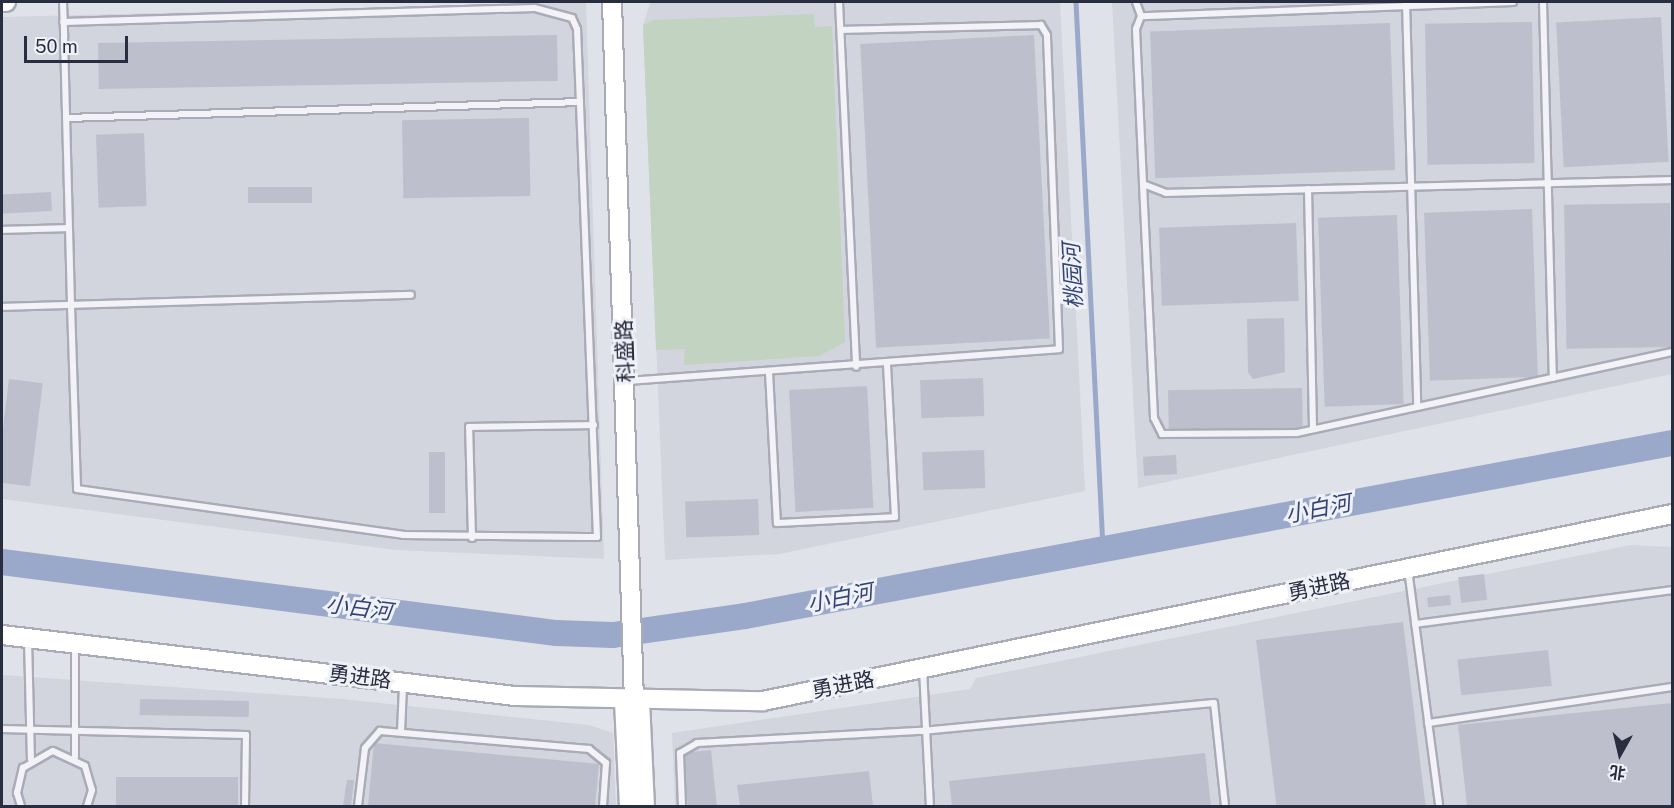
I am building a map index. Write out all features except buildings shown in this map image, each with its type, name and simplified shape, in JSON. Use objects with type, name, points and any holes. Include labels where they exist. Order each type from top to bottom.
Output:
[{"type":"street","name":"科盛路","points":[[612,2],[632,599],[633,701],[629,807]]},
{"type":"street","name":"勇进路","points":[[2,635],[404,682],[633,701],[763,701],[1672,514]]},
{"type":"street","name":"科盛路","points":[[633,701],[645,807]]},
{"type":"lane","points":[[63,2],[63,22],[76,489],[403,535],[472,538],[597,537],[577,29],[572,18],[550,9],[63,22]]},
{"type":"lane","points":[[839,2],[856,366]]},
{"type":"lane","points":[[1136,2],[1141,16],[1136,29],[1156,428],[1168,435],[1313,429],[1672,352]]},
{"type":"lane","points":[[1141,16],[1406,4],[1513,2]]},
{"type":"lane","points":[[1543,2],[1553,378]]},
{"type":"lane","points":[[1406,4],[1417,407]]},
{"type":"lane","points":[[626,381],[887,364],[1059,349],[1047,35],[1031,21],[841,30]]},
{"type":"lane","points":[[66,118],[580,102]]},
{"type":"lane","points":[[1143,184],[1166,193],[1672,180]]},
{"type":"lane","points":[[1308,189],[1313,429]]},
{"type":"lane","points":[[2,230],[69,228]]},
{"type":"lane","points":[[2,307],[411,295]]},
{"type":"lane","points":[[769,372],[777,523],[895,517],[887,364]]},
{"type":"lane","points":[[472,538],[469,428],[594,425]]},
{"type":"lane","points":[[1407,569],[1438,807]]},
{"type":"lane","points":[[1415,624],[1672,590]]},
{"type":"lane","points":[[21,807],[18,780],[31,759],[28,638]]},
{"type":"lane","points":[[75,644],[75,758]]},
{"type":"lane","points":[[923,669],[922,731],[930,807]]},
{"type":"lane","points":[[401,732],[404,682]]},
{"type":"lane","points":[[1428,723],[1672,687]]},
{"type":"lane","points":[[682,807],[679,763],[685,746],[922,731],[1214,704],[1226,807]]},
{"type":"lane","points":[[2,729],[246,735],[245,807]]},
{"type":"lane","points":[[358,807],[369,738],[380,731],[589,749],[606,763],[603,807]]},
{"type":"lane","points":[[31,759],[53,751],[75,758],[91,777],[87,807]]},
{"type":"shaded area","points":[[586,2],[604,559],[396,550],[2,499],[2,17]]},
{"type":"shaded area","points":[[1060,2],[1085,491],[779,554],[665,560],[643,25],[650,3]]},
{"type":"shaded area","points":[[1112,2],[1672,2],[1672,374],[1138,488]]},
{"type":"shaded area","points":[[1631,545],[1672,547],[1672,806],[675,806],[672,733],[970,689],[976,678]]},
{"type":"shaded area","points":[[2,675],[342,699],[589,725],[613,733],[616,806],[2,806]]},
{"type":"green space","points":[[814,14],[815,27],[832,26],[845,342],[819,356],[684,365],[685,349],[656,350],[643,25],[654,20]]},
{"type":"waterway","name":"桃园河","points":[[1076,2],[1103,549]]},
{"type":"waterway","name":"小白河","points":[[2,562],[556,633],[613,635],[745,616],[1672,443]]}]
